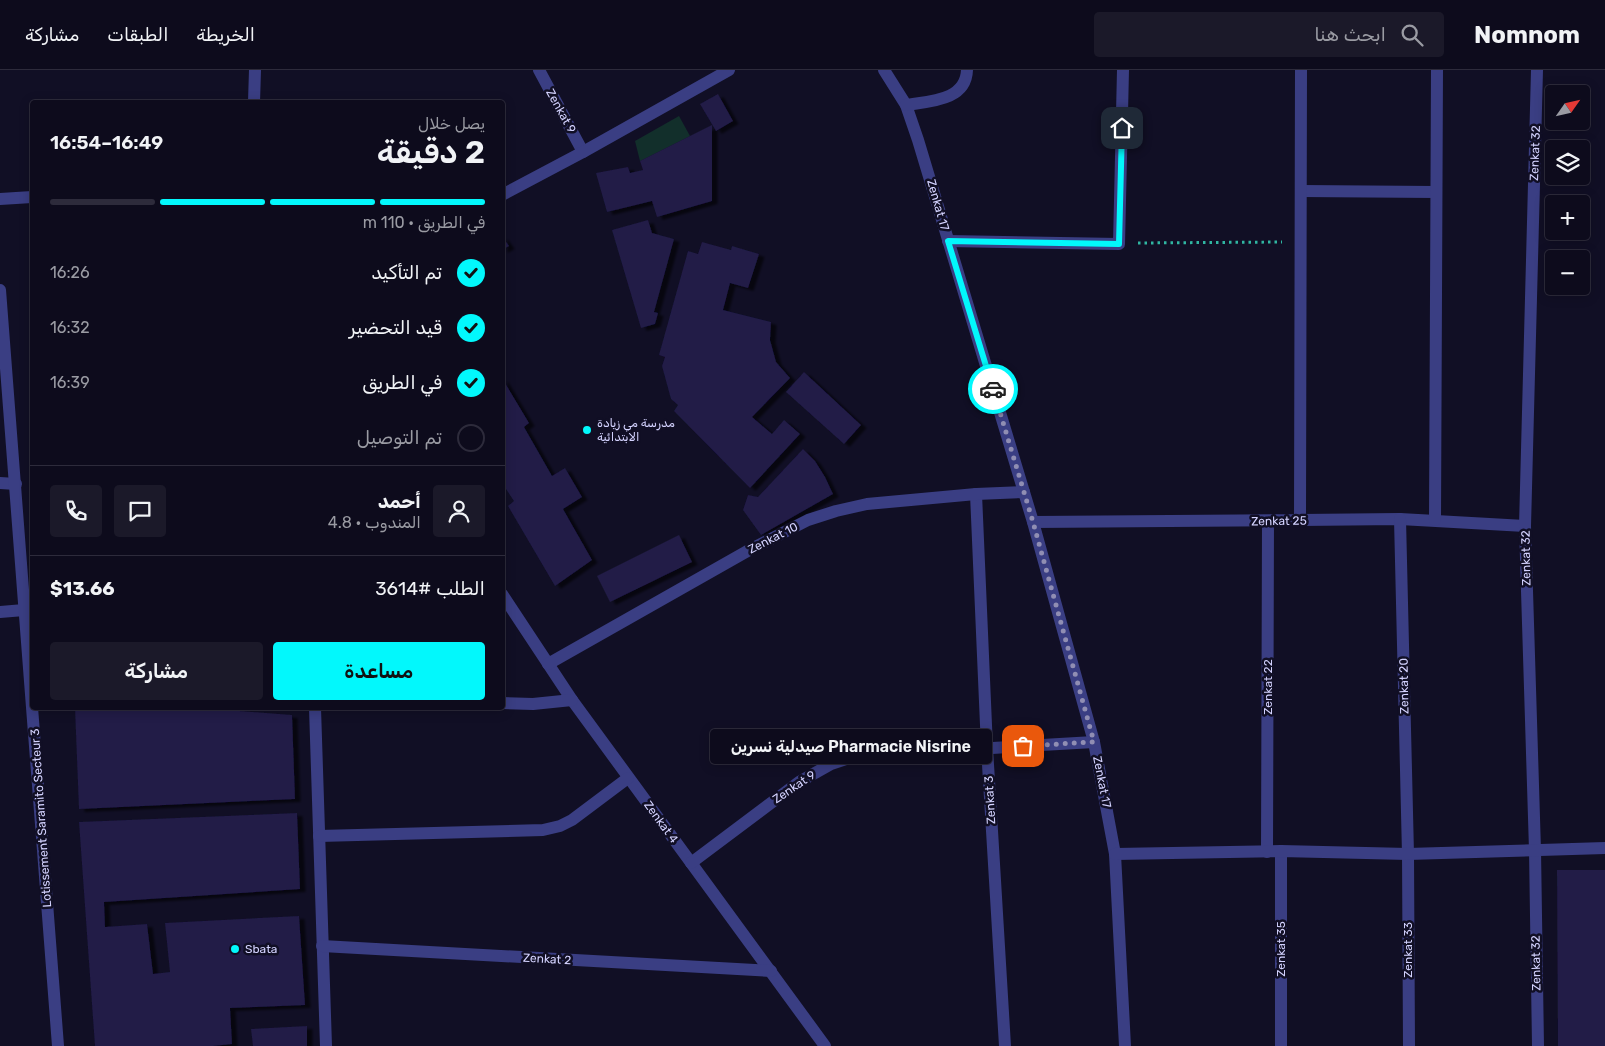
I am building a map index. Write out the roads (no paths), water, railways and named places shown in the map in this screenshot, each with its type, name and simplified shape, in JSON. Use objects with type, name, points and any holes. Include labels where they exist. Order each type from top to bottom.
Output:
[{"type":"street","points":[[254,100],[255,70]]},
{"type":"street","name":"Zenkat 9","points":[[538,70],[583,152]]},
{"type":"street","points":[[505,193],[729,70]]},
{"type":"street","name":"Zenkat 17","points":[[884,70],[906,105],[918,140],[1033,522],[1094,742],[1115,854],[1125,1046]]},
{"type":"street","points":[[906,105],[949,97],[959,90],[964,83],[967,70]]},
{"type":"street","points":[[948,241],[1119,244],[1123,70]]},
{"type":"street","points":[[1300,520],[1301,70]]},
{"type":"street","points":[[1435,520],[1437,70]]},
{"type":"street","name":"Zenkat 32","points":[[1537,70],[1525,526],[1535,850],[1538,1046]]},
{"type":"street","points":[[1300,191],[1436,192]]},
{"type":"street","points":[[0,199],[30,197]]},
{"type":"street","name":"Lotissement Saramito Secteur 3","points":[[0,290],[1,325],[16,484],[24,610],[30,661]]},
{"type":"street","points":[[0,483],[16,484]]},
{"type":"street","name":"Zenkat 10","points":[[548,664],[751,549],[808,520],[867,504],[976,494],[1024,492]]},
{"type":"street","name":"Zenkat 3","points":[[976,494],[987,748],[1005,1046]]},
{"type":"street","name":"Zenkat 25","points":[[1033,522],[1400,519],[1525,526]]},
{"type":"street","name":"Zenkat 20","points":[[1400,519],[1408,854]]},
{"type":"street","name":"Zenkat 22","points":[[1267,852],[1268,521]]},
{"type":"street","name":"Zenkat 4","points":[[505,599],[572,700],[825,1046]]},
{"type":"street","points":[[0,612],[24,610]]},
{"type":"street","points":[[505,703],[533,704],[572,700]]},
{"type":"street","name":"Lotissement Saramito Secteur 3","points":[[34,710],[58,1046]]},
{"type":"street","points":[[315,710],[326,1046]]},
{"type":"street","name":"Zenkat 9","points":[[691,863],[799,782],[831,764],[855,756],[1094,742]]},
{"type":"street","points":[[319,836],[543,830],[560,826],[572,820],[628,778]]},
{"type":"street","points":[[1115,854],[1281,851],[1408,854],[1605,848]]},
{"type":"street","name":"Zenkat 35","points":[[1281,851],[1281,1046]]},
{"type":"street","name":"Zenkat 33","points":[[1408,854],[1409,1046]]},
{"type":"street","name":"Zenkat 2","points":[[322,946],[771,971]]},
{"type":"place","name":"مدرسة مي زيادة الابتدائية","points":[[587,430]]},
{"type":"place","name":"Pharmacie Nisrine صيدلية نسرين","points":[[1023,746]]},
{"type":"place","name":"Sbata","points":[[235,949]]}]
